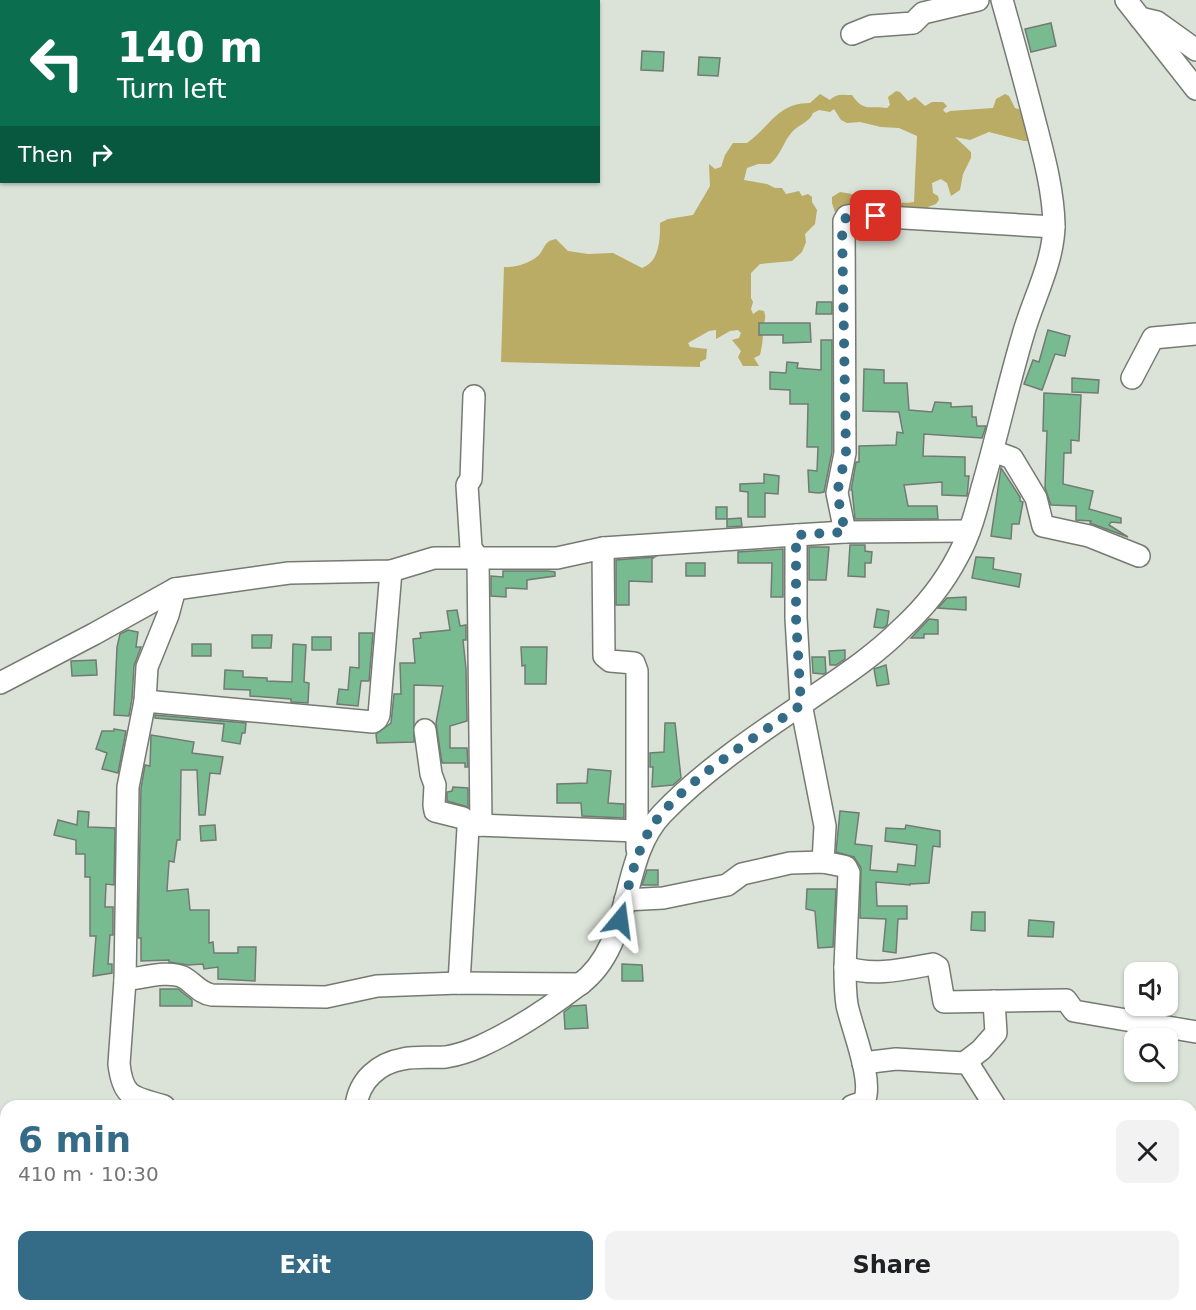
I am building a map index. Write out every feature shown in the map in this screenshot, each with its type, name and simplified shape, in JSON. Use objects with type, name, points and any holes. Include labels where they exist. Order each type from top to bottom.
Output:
[{"type":"street","points":[[852,33],[872,26],[913,23],[923,14],[978,0]]},
{"type":"street","points":[[357,1100],[362,1085],[380,1067],[402,1059],[445,1057],[480,1047],[581,984],[608,951],[638,860],[652,826],[680,796],[724,759],[889,641],[940,585],[958,557],[969,531],[993,451],[1023,333],[1050,251],[1054,227],[1049,178],[1002,0]]},
{"type":"street","points":[[1132,8],[1157,22],[1196,50]]},
{"type":"street","points":[[1132,8],[1196,89]]},
{"type":"street","points":[[845,532],[837,493],[846,453],[844,221],[847,216],[1054,227]]},
{"type":"street","points":[[1131,378],[1153,338],[1196,334]]},
{"type":"street","points":[[474,396],[471,479],[467,485],[471,548],[478,558],[476,825]]},
{"type":"street","points":[[993,451],[1012,458],[1036,498],[1043,526],[1089,536],[1139,556]]},
{"type":"street","points":[[0,683],[175,589],[289,573],[391,571],[434,558],[557,558],[603,548],[796,535],[845,532],[969,531]]},
{"type":"street","points":[[796,535],[796,618],[801,705],[825,826],[823,862]]},
{"type":"street","points":[[603,548],[604,656],[610,661],[634,663],[637,671],[638,860]]},
{"type":"street","points":[[145,701],[373,722],[379,715],[391,571]]},
{"type":"street","points":[[142,1100],[134,1098],[126,1089],[119,1064],[125,980],[128,787],[145,701],[147,667],[168,615],[175,589]]},
{"type":"street","points":[[425,730],[431,774],[435,785],[435,811],[462,818],[476,825]]},
{"type":"street","points":[[459,983],[468,828],[476,825],[638,831]]},
{"type":"street","points":[[625,900],[688,894],[727,885],[742,874],[790,864],[823,862],[843,866],[848,870],[844,984],[847,1005],[863,1064],[867,1095],[865,1100]]},
{"type":"street","points":[[845,967],[890,971],[933,964],[938,967],[944,1002],[1066,1000],[1074,1011],[1196,1032]]},
{"type":"street","points":[[125,980],[175,975],[187,979],[205,994],[326,997],[368,986],[459,983],[581,984]]},
{"type":"street","points":[[964,1063],[981,1050],[996,1033],[994,1001]]},
{"type":"street","points":[[863,1064],[896,1059],[964,1063],[969,1065],[991,1100]]},
{"type":"shaded area","points":[[896,91],[908,101],[915,97],[925,106],[932,102],[943,102],[947,106],[943,110],[946,113],[993,108],[996,99],[1005,94],[1009,96],[1015,108],[1027,112],[1037,141],[1024,141],[989,132],[970,140],[955,137],[971,152],[960,190],[951,196],[947,183],[941,179],[932,183],[933,193],[938,196],[939,200],[928,207],[926,212],[842,213],[835,212],[832,203],[832,197],[840,192],[886,201],[914,202],[917,136],[899,128],[860,122],[847,123],[841,120],[834,109],[830,112],[819,110],[792,132],[777,157],[770,164],[758,164],[747,168],[744,180],[782,188],[786,194],[799,191],[802,196],[808,194],[812,197],[817,210],[815,224],[805,234],[806,242],[802,252],[792,261],[760,264],[751,273],[753,302],[751,309],[753,314],[759,310],[764,311],[765,317],[760,355],[754,358],[759,366],[743,366],[738,357],[741,351],[732,340],[739,338],[741,333],[738,330],[730,331],[716,339],[716,330],[709,331],[688,343],[690,347],[707,349],[706,359],[700,362],[700,367],[501,362],[504,267],[527,263],[539,255],[547,243],[556,239],[568,251],[588,254],[613,253],[642,268],[648,265],[656,255],[660,223],[668,219],[693,215],[710,186],[709,164],[715,169],[721,167],[733,143],[747,143],[782,111],[799,104],[810,103],[820,94],[830,100],[838,95],[852,95],[864,106],[887,108],[890,105],[888,97]]},
{"type":"building","points":[[1051,23],[1056,46],[1031,52],[1025,29]]},
{"type":"building","points":[[642,51],[664,52],[663,71],[641,70]]},
{"type":"building","points":[[699,57],[720,58],[718,76],[698,75]]},
{"type":"building","points":[[817,302],[832,302],[832,314],[816,314]]},
{"type":"building","points":[[759,323],[810,323],[811,342],[783,343],[783,335],[759,335]]},
{"type":"building","points":[[1048,330],[1070,336],[1065,356],[1055,354],[1042,390],[1024,384],[1033,360],[1039,362]]},
{"type":"building","points":[[821,340],[832,340],[832,452],[824,492],[819,493],[809,492],[808,470],[817,471],[818,447],[807,447],[808,404],[790,404],[790,390],[770,389],[770,372],[786,373],[787,362],[798,363],[797,368],[821,370]]},
{"type":"building","points":[[864,369],[884,370],[884,383],[907,383],[909,410],[932,412],[935,402],[951,403],[951,407],[972,406],[972,417],[976,417],[977,426],[986,426],[982,438],[924,434],[923,456],[965,457],[965,476],[969,476],[967,496],[942,495],[942,482],[904,485],[908,506],[937,506],[938,519],[855,519],[851,490],[856,462],[859,462],[859,446],[896,445],[897,432],[903,433],[899,412],[863,411]]},
{"type":"building","points":[[1072,378],[1099,380],[1098,393],[1072,392]]},
{"type":"building","points":[[1044,393],[1081,395],[1079,441],[1071,440],[1071,453],[1064,453],[1063,484],[1093,491],[1089,509],[1121,518],[1121,523],[1111,522],[1109,525],[1128,537],[1090,523],[1091,521],[1076,520],[1076,506],[1051,505],[1045,488],[1047,431],[1043,431]]},
{"type":"building","points":[[1001,468],[1020,497],[1020,501],[1023,502],[1019,524],[1012,524],[1011,539],[991,536]]},
{"type":"building","points":[[764,474],[779,476],[778,494],[765,493],[765,517],[748,517],[748,492],[740,491],[740,484],[764,483]]},
{"type":"building","points":[[716,507],[727,507],[727,519],[716,519]]},
{"type":"building","points":[[741,518],[742,526],[727,527],[727,519]]},
{"type":"building","points":[[850,545],[865,545],[865,551],[872,552],[871,563],[865,563],[865,577],[848,576]]},
{"type":"building","points":[[809,547],[829,547],[826,580],[809,580]]},
{"type":"building","points":[[783,549],[783,597],[771,597],[772,563],[738,563],[738,552]]},
{"type":"building","points":[[655,557],[652,559],[652,582],[629,581],[629,605],[616,605],[616,560]]},
{"type":"building","points":[[976,557],[994,558],[993,569],[1021,574],[1019,587],[972,578]]},
{"type":"building","points":[[686,563],[705,563],[705,576],[686,576]]},
{"type":"building","points":[[503,571],[548,571],[555,572],[555,576],[527,580],[527,589],[506,588],[506,597],[491,596],[491,576],[503,577]]},
{"type":"building","points":[[966,597],[966,610],[938,608],[947,598]]},
{"type":"building","points":[[877,609],[889,611],[887,625],[883,628],[874,627]]},
{"type":"building","points":[[457,610],[460,626],[466,625],[466,640],[463,640],[467,721],[450,726],[450,748],[467,748],[468,767],[465,767],[465,763],[442,763],[436,723],[443,686],[414,685],[414,742],[377,743],[376,734],[391,723],[394,694],[401,694],[400,663],[415,663],[413,639],[421,638],[420,633],[450,630],[447,611]]},
{"type":"building","points":[[929,619],[938,620],[938,634],[924,634],[924,638],[911,638]]},
{"type":"building","points":[[128,630],[138,632],[136,647],[141,647],[134,666],[129,716],[114,715],[117,647],[120,634]]},
{"type":"building","points":[[359,633],[373,633],[369,681],[361,681],[358,706],[337,704],[339,689],[348,690],[350,667],[359,668]]},
{"type":"building","points":[[252,635],[272,635],[271,648],[252,648]]},
{"type":"building","points":[[312,637],[331,637],[331,650],[312,650]]},
{"type":"building","points":[[192,644],[211,644],[211,656],[192,656]]},
{"type":"building","points":[[293,644],[306,645],[304,682],[309,683],[308,703],[291,702],[291,699],[250,696],[250,690],[224,689],[225,670],[243,671],[243,677],[292,682]]},
{"type":"building","points":[[521,647],[547,647],[546,684],[525,684],[525,665],[522,666]]},
{"type":"building","points":[[845,650],[845,659],[836,665],[830,665],[829,651]]},
{"type":"building","points":[[812,657],[825,657],[826,673],[813,673]]},
{"type":"building","points":[[96,660],[97,675],[72,676],[71,661]]},
{"type":"building","points":[[886,665],[889,684],[877,686],[874,669]]},
{"type":"building","points":[[155,715],[246,723],[245,733],[242,733],[240,744],[222,741],[224,724],[155,718]]},
{"type":"building","points":[[665,723],[675,723],[681,778],[673,785],[652,787],[653,767],[650,767],[650,753],[664,752]]},
{"type":"building","points":[[114,729],[126,731],[118,773],[102,769],[107,753],[96,749],[102,731],[114,731]]},
{"type":"building","points":[[151,735],[194,742],[192,753],[223,757],[220,774],[210,773],[205,815],[199,815],[197,770],[181,770],[180,840],[177,840],[174,862],[169,861],[167,891],[188,889],[190,910],[209,910],[209,943],[213,942],[214,953],[238,953],[238,947],[256,947],[255,981],[218,979],[218,967],[204,969],[203,964],[188,965],[169,962],[169,960],[141,961],[141,938],[138,938],[141,788],[145,765],[150,766]]},
{"type":"building","points":[[588,769],[611,771],[608,803],[624,804],[624,818],[582,816],[581,803],[557,803],[557,784],[587,783]]},
{"type":"building","points":[[453,787],[468,788],[468,807],[447,801],[447,792],[452,791]]},
{"type":"building","points":[[78,811],[89,812],[88,827],[115,828],[114,885],[106,884],[105,907],[113,907],[113,935],[110,935],[108,964],[112,964],[112,973],[93,976],[96,936],[90,936],[90,877],[85,877],[85,854],[76,854],[76,840],[54,835],[58,820],[77,825]]},
{"type":"building","points":[[840,811],[859,813],[855,844],[872,846],[870,870],[897,872],[898,864],[915,866],[917,845],[885,841],[886,828],[905,829],[906,825],[940,831],[940,847],[933,846],[929,883],[910,885],[876,882],[877,906],[907,906],[907,919],[898,919],[896,953],[883,951],[886,919],[860,918],[861,868],[854,857],[836,852]]},
{"type":"building","points":[[215,825],[216,840],[201,841],[200,826]]},
{"type":"building","points":[[647,870],[658,870],[658,885],[642,885]]},
{"type":"building","points":[[807,889],[836,889],[833,947],[818,948],[815,911],[806,909]]},
{"type":"building","points":[[972,912],[985,912],[985,931],[971,930]]},
{"type":"building","points":[[1029,920],[1054,922],[1053,937],[1028,936]]},
{"type":"building","points":[[622,964],[642,965],[643,981],[622,981]]},
{"type":"building","points":[[160,989],[178,989],[192,1000],[192,1006],[160,1006]]},
{"type":"building","points":[[586,1005],[588,1028],[565,1029],[564,1012],[572,1006]]},
{"type":"route","points":[[620,920],[643,845],[659,817],[724,759],[801,705],[796,618],[796,535],[845,532],[837,493],[838,480],[846,453],[842,227],[847,216],[876,216]]}]
